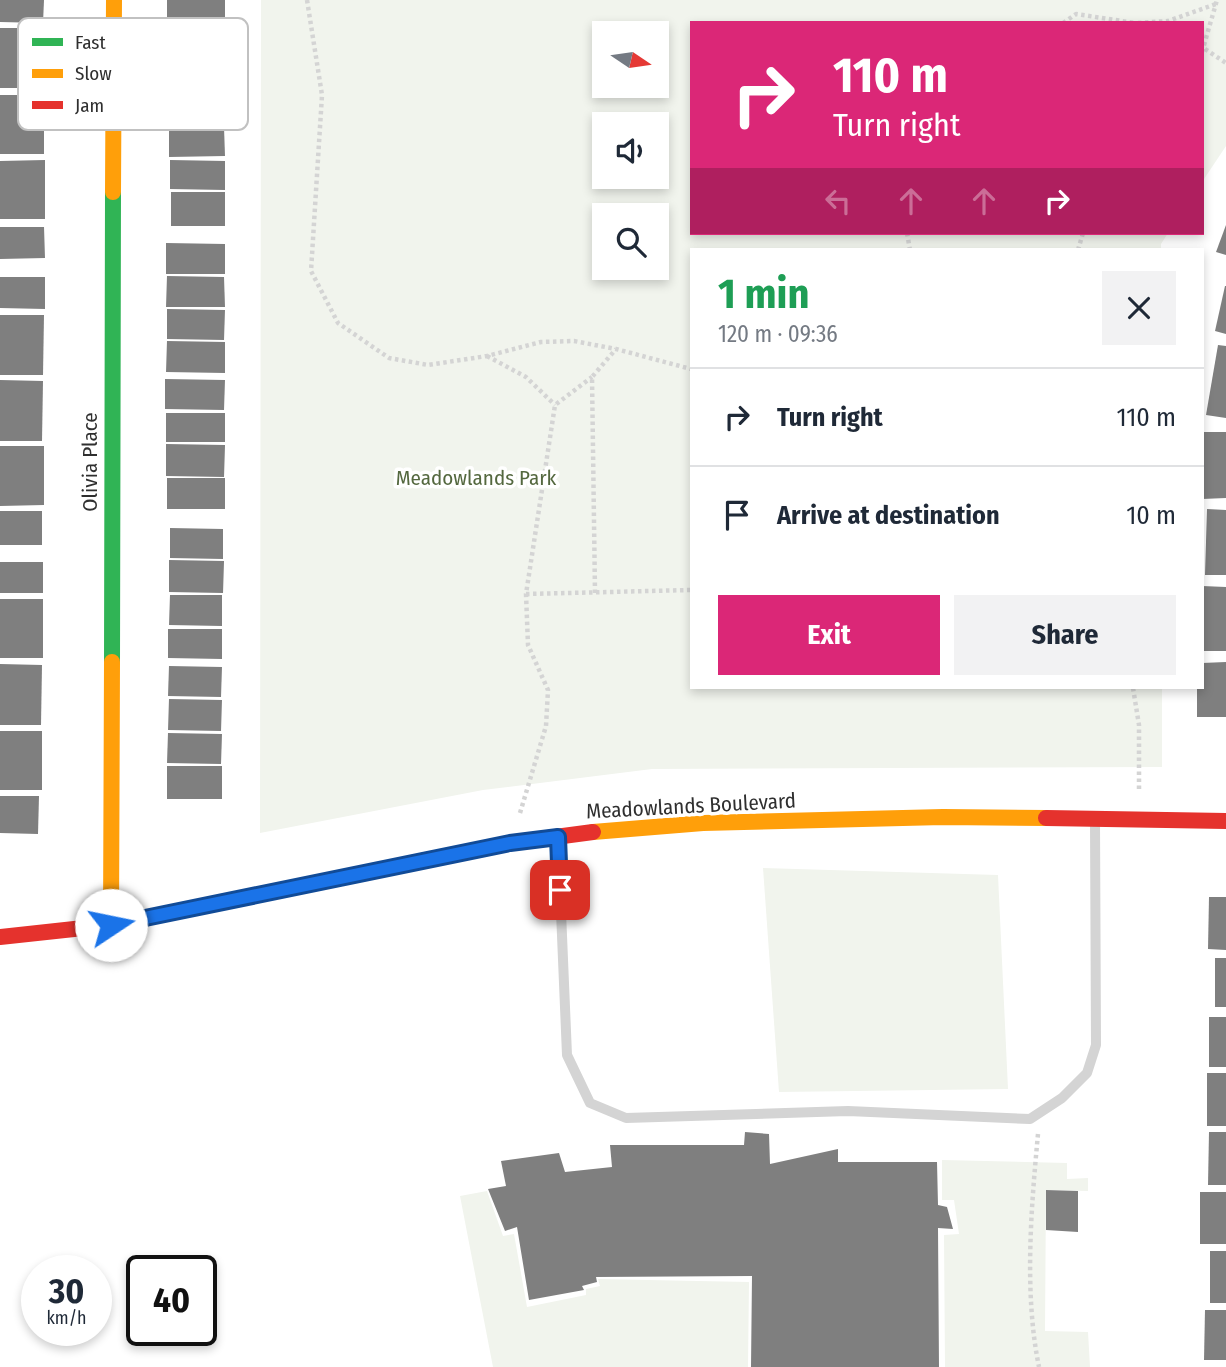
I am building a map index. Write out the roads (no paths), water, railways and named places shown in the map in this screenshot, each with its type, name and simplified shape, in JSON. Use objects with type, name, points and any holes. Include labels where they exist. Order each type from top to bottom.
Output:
[{"type":"street","name":"Olivia Place","points":[[114,0],[114,18]]},
{"type":"street","name":"Olivia Place","points":[[111,925],[114,130]]},
{"type":"street","name":"Meadowlands Boulevard","points":[[0,937],[111,925],[510,843],[619,828],[703,823],[943,817],[1226,821]]},
{"type":"lane","points":[[558,837],[567,1055],[590,1103],[626,1118],[848,1111],[1030,1119],[1062,1098],[1087,1073],[1096,1045],[1095,820]]},
{"type":"park label","name":"Meadowlands Park","points":[[476,478]]}]
